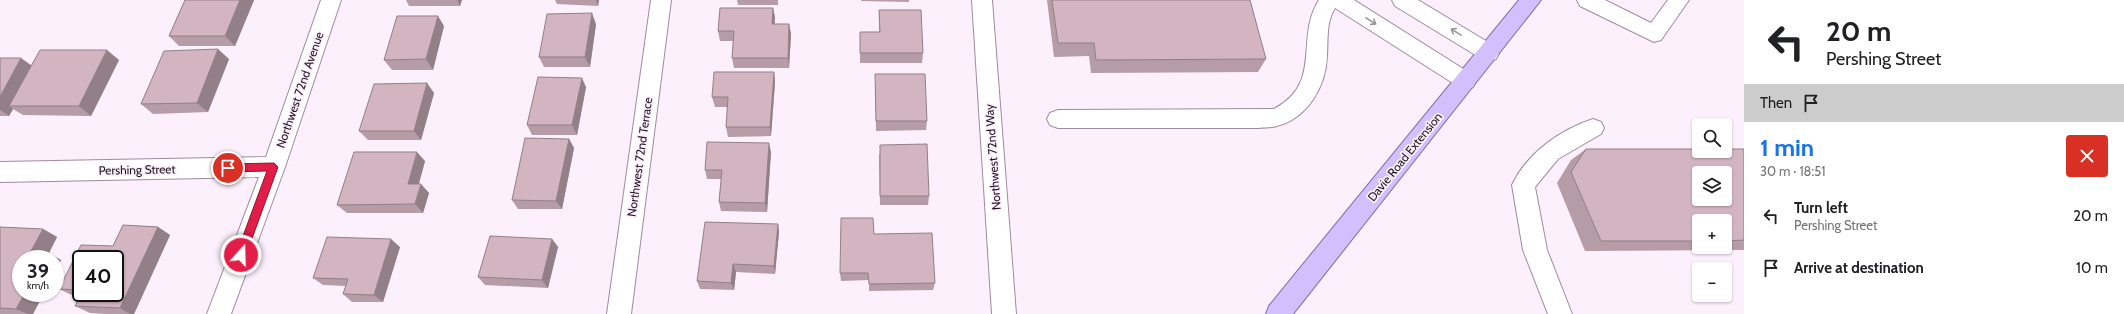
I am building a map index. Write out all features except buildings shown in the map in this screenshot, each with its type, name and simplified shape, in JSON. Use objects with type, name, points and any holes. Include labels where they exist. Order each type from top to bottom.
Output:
[{"type":"main road","name":"Davie Road Extension","points":[[1278,314],[1531,0]]},
{"type":"street","name":"Northwest 72nd Avenue","points":[[219,314],[274,167],[331,0]]},
{"type":"street","name":"Northwest 72nd Terrace","points":[[619,314],[661,0]]},
{"type":"street","name":"Northwest 72nd Way","points":[[982,0],[1004,314]]},
{"type":"street","points":[[1058,119],[1259,119],[1278,117],[1301,99],[1314,77],[1317,26],[1321,10],[1329,0]]},
{"type":"street","points":[[1338,0],[1466,81]]},
{"type":"street","points":[[1402,0],[1489,53]]},
{"type":"street","points":[[1587,0],[1654,34],[1679,0]]},
{"type":"street","points":[[1560,314],[1535,250],[1523,185],[1550,152],[1593,128]]},
{"type":"street","name":"Pershing Street","points":[[0,172],[274,167]]},
{"type":"route","points":[[228,168],[274,167],[241,255]]}]
